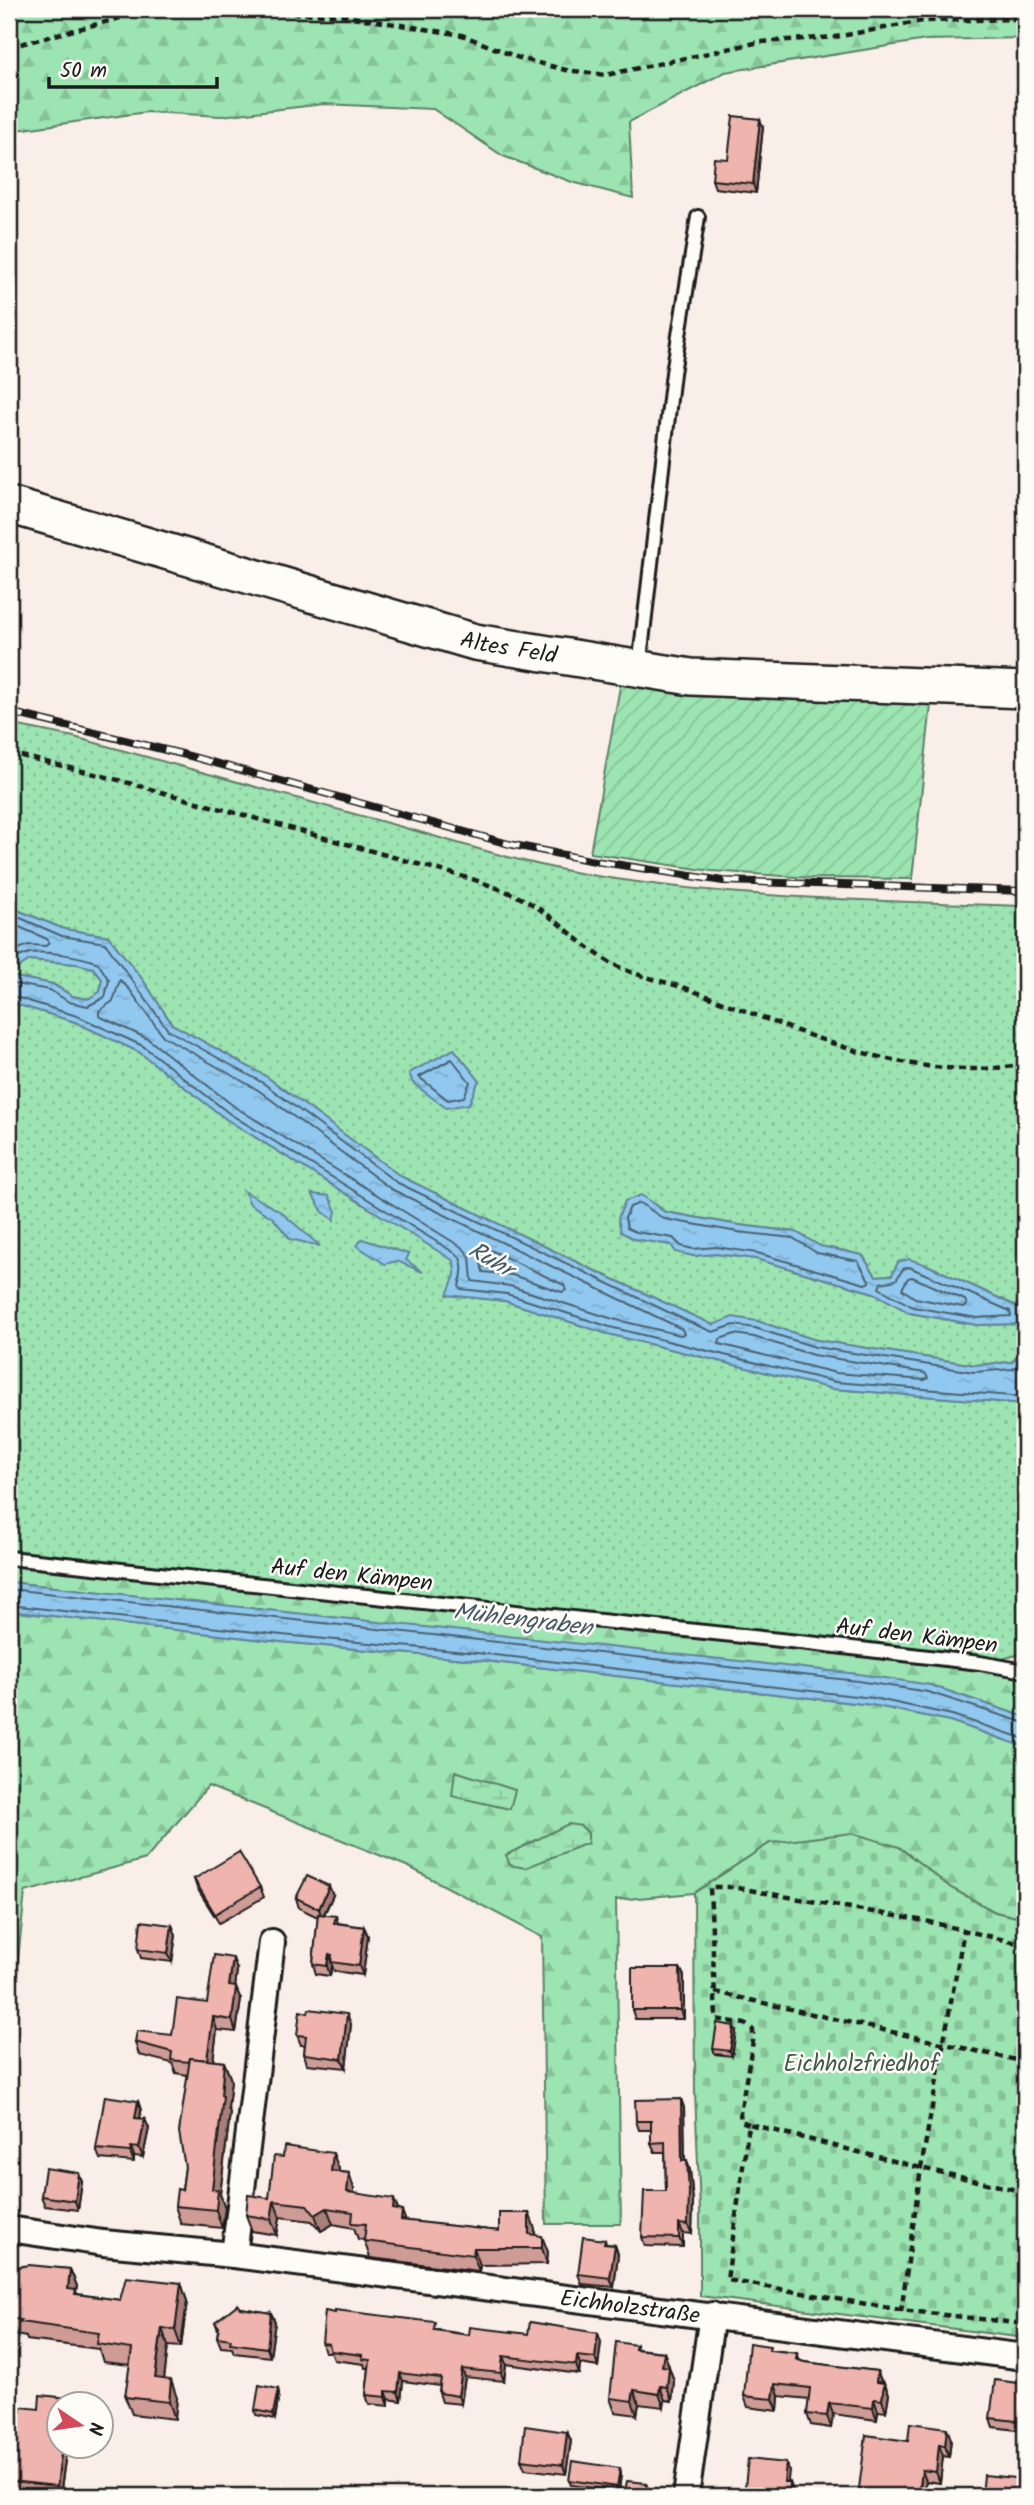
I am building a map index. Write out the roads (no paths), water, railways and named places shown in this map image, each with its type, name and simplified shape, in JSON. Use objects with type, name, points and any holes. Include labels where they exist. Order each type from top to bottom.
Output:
[{"type":"main road","name":"Altes Feld","points":[[9,505],[475,642],[691,677],[1025,690]]},
{"type":"street","points":[[234,2255],[272,1942]]},
{"type":"street","name":"Eichholzstraße","points":[[9,2230],[103,2243],[234,2255],[1025,2357]]},
{"type":"street","points":[[686,2496],[712,2315]]},
{"type":"lane","points":[[639,669],[673,373],[698,217]]},
{"type":"lane","name":"Auf den Kämpen","points":[[9,1558],[818,1644],[981,1663],[1025,1671]]},
{"type":"water","name":"Ruhr","points":[[17,910],[64,929],[108,936],[143,980],[172,1024],[267,1077],[400,1176],[713,1325],[733,1317],[757,1321],[816,1340],[975,1365],[1012,1362],[1025,1351],[1025,1404],[833,1389],[608,1334],[505,1301],[447,1295],[455,1275],[454,1261],[226,1119],[139,1052],[75,1022],[9,1002],[9,976],[53,984],[72,996],[88,999],[100,992],[102,979],[93,968],[77,964],[30,960],[19,967],[9,965],[9,912]]},
{"type":"water","points":[[454,1049],[479,1080],[469,1104],[446,1108],[413,1083],[409,1073]]},
{"type":"water","points":[[244,1191],[281,1212],[320,1246],[290,1239],[273,1218],[250,1204]]},
{"type":"water","points":[[312,1194],[329,1196],[336,1211],[334,1220],[323,1212]]},
{"type":"water","points":[[641,1195],[665,1212],[796,1232],[820,1246],[862,1255],[876,1276],[892,1275],[898,1262],[909,1259],[927,1265],[1025,1310],[1025,1327],[1021,1324],[977,1325],[910,1313],[874,1293],[756,1259],[716,1254],[693,1256],[676,1252],[671,1245],[634,1239],[621,1232],[618,1218],[625,1201]]},
{"type":"water","points":[[362,1239],[409,1254],[406,1260],[423,1272],[397,1261],[385,1264],[357,1246]]},
{"type":"water","points":[[9,1582],[859,1674],[930,1685],[1025,1717],[1025,1747],[950,1721],[872,1705],[9,1611]]},
{"type":"railway","points":[[9,712],[186,755],[509,844],[589,860],[723,881],[1025,891]]},
{"type":"water label","name":"Mühlengraben","points":[[523,1619]]},
{"type":"park label","name":"Eichholzfriedhof","points":[[861,2063]]}]
